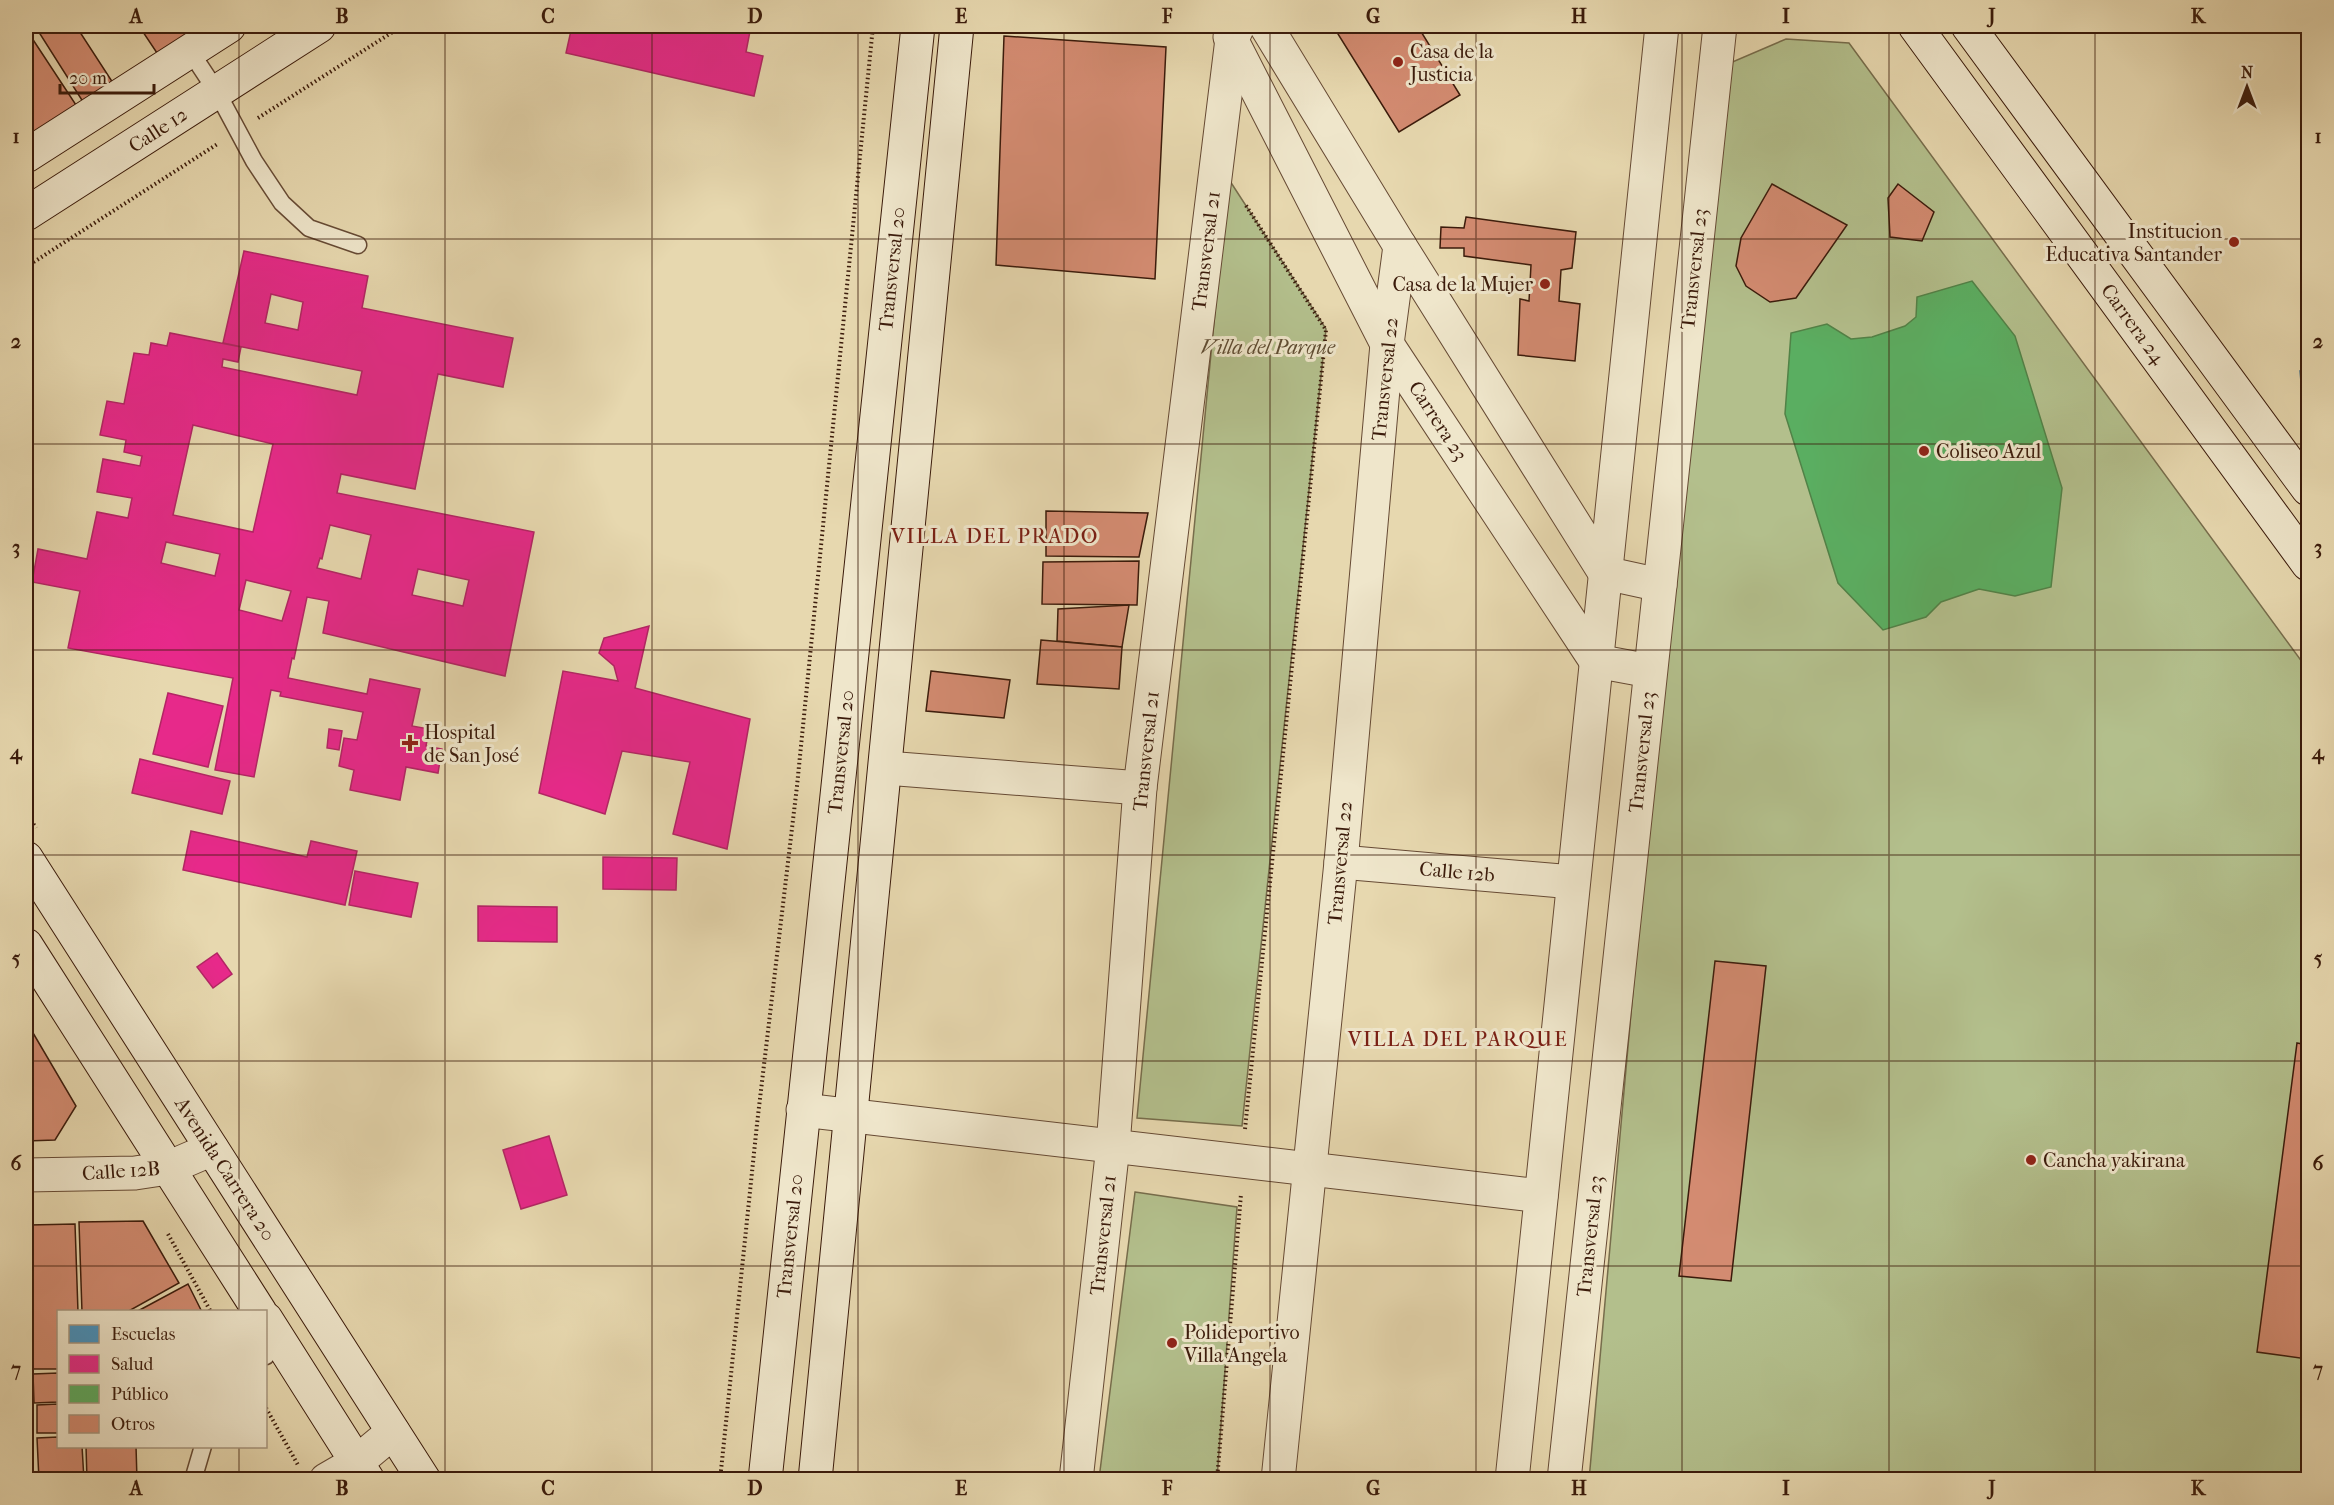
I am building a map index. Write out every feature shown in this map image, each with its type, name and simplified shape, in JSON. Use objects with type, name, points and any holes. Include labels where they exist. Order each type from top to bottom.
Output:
[{"type":"street","points":[[26,156],[229,26]]},
{"type":"street","name":"Calle 12","points":[[26,214],[319,26]]},
{"type":"street","name":"Transversal 20","points":[[765,1479],[918,26]]},
{"type":"street","name":"Transversal 20","points":[[815,1479],[957,26]]},
{"type":"street","points":[[1266,26],[1400,246],[1605,573],[1660,585]]},
{"type":"street","points":[[1512,1479],[1662,26]]},
{"type":"street","name":"Carrera 24","points":[[1915,26],[2304,546]]},
{"type":"street","points":[[1968,26],[2308,489]]},
{"type":"street","name":"Carrera 23","points":[[1231,30],[1387,344],[1596,662]]},
{"type":"street","name":"Transversal 21","points":[[1076,1479],[1113,1146],[1140,788],[1231,30]]},
{"type":"street","name":"Transversal 23","points":[[1564,1479],[1650,671],[1724,32]]},
{"type":"street","name":"Transversal 22","points":[[1278,1479],[1341,862],[1387,344],[1400,246]]},
{"type":"street","points":[[1596,662],[1650,671]]},
{"type":"street","points":[[886,768],[1140,788]]},
{"type":"street","name":"Avenida Carrera 20","points":[[26,858],[424,1479]]},
{"type":"street","name":"Calle 12b","points":[[1341,862],[1573,882]]},
{"type":"street","points":[[26,945],[168,1168],[254,1310]]},
{"type":"street","points":[[803,1110],[1244,1161],[1310,1171],[1541,1196]]},
{"type":"street","name":"Calle 12B","points":[[26,1174],[135,1173],[168,1168],[212,1149]]},
{"type":"street","points":[[267,1331],[362,1471]]},
{"type":"street","points":[[314,1474],[362,1471],[393,1432]]},
{"type":"lane","points":[[190,51],[217,92],[237,131],[282,203],[309,228],[358,245]]},
{"type":"lane","points":[[194,1479],[202,1448]]},
{"type":"path","points":[[26,267],[402,26]]},
{"type":"path","points":[[720,1479],[756,1136],[797,786],[873,26]]},
{"type":"path","points":[[1217,1479],[1244,1161],[1326,330],[1239,195]]},
{"type":"path","points":[[167,1232],[210,1310]]},
{"type":"path","points":[[267,1409],[314,1474]]},
{"type":"green space","points":[[1786,39],[1849,43],[2308,670],[2308,1479],[1589,1480],[1716,69]]},
{"type":"green space","name":"Villa del Parque","points":[[1228,178],[1326,329],[1242,1126],[1137,1118]]},
{"type":"green space","name":"Polideportivo Villa Angela","points":[[1135,1192],[1237,1207],[1217,1479],[1099,1479]]},
{"type":"building: Escuelas","points":[[2308,370],[2308,393],[2302,393],[2300,371]]},
{"type":"building: Salud","points":[[572,26],[751,26],[746,52],[763,56],[754,96],[566,53]]},
{"type":"building: Salud","points":[[244,251],[368,276],[362,308],[513,338],[503,387],[438,374],[415,489],[341,474],[337,493],[534,532],[505,676],[323,633],[329,601],[307,597],[294,659],[292,658],[288,678],[367,694],[370,679],[420,689],[412,726],[429,729],[426,746],[442,749],[438,773],[406,767],[400,800],[350,790],[354,770],[339,766],[344,738],[357,740],[363,712],[280,696],[281,692],[271,690],[254,777],[215,770],[233,678],[68,648],[80,591],[32,582],[38,549],[87,559],[97,512],[128,518],[132,498],[97,492],[103,459],[140,466],[142,456],[124,452],[126,440],[100,435],[107,401],[124,404],[134,353],[149,355],[151,343],[167,346],[170,333],[241,347],[238,362],[223,359],[222,367],[357,395],[362,371],[223,343]],"holes":[[[271,294],[303,302],[298,330],[265,323]],[[193,425],[273,444],[253,532],[173,515]],[[330,525],[371,535],[361,579],[317,568],[320,558],[322,559]],[[166,542],[220,554],[215,576],[161,563]],[[418,569],[469,580],[463,606],[412,595]],[[246,580],[291,591],[282,621],[239,610]]]},
{"type":"building: Salud","points":[[649,626],[635,688],[750,719],[727,849],[673,834],[690,762],[622,751],[605,814],[539,793],[563,671],[618,681],[614,666],[599,653],[604,638]]},
{"type":"building: Salud","points":[[168,693],[223,706],[208,767],[153,754]]},
{"type":"building: Salud","points":[[329,729],[342,731],[339,750],[327,748]]},
{"type":"building: Salud","points":[[140,759],[230,781],[222,814],[132,793]]},
{"type":"building: Salud","points":[[191,831],[307,857],[311,841],[357,851],[345,905],[183,870]]},
{"type":"building: Salud","points":[[603,857],[677,858],[676,890],[603,889]]},
{"type":"building: Salud","points":[[355,871],[418,883],[411,917],[349,905]]},
{"type":"building: Salud","points":[[478,906],[557,907],[557,942],[478,941]]},
{"type":"building: Salud","points":[[217,953],[232,974],[213,988],[197,967]]},
{"type":"building: Salud","points":[[549,1136],[567,1195],[521,1209],[503,1150]]},
{"type":"building: Público","name":"Coliseo Azul","points":[[1972,281],[2015,336],[2062,488],[2051,587],[2015,596],[1979,589],[1941,602],[1926,617],[1883,630],[1838,583],[1785,414],[1791,333],[1827,324],[1851,339],[1872,337],[1905,326],[1916,317],[1917,297]]},
{"type":"building: Otros","points":[[35,26],[76,26],[115,86],[85,105]]},
{"type":"building: Otros","points":[[139,26],[207,26],[159,56]]},
{"type":"building: Otros","name":"Casa de la Justicia","points":[[1333,26],[1426,26],[1420,30],[1460,95],[1399,132]]},
{"type":"building: Otros","points":[[26,29],[78,108],[26,143]]},
{"type":"building: Otros","points":[[1004,36],[1166,47],[1155,279],[996,265]]},
{"type":"building: Otros","points":[[1772,184],[1847,225],[1796,298],[1770,302],[1746,286],[1736,266],[1741,238]]},
{"type":"building: Otros","points":[[1898,184],[1934,212],[1922,241],[1890,237],[1888,198]]},
{"type":"building: Otros","name":"Casa de la Mujer","points":[[1466,217],[1576,232],[1572,268],[1561,270],[1559,301],[1580,304],[1575,361],[1518,355],[1520,299],[1529,301],[1531,265],[1464,256],[1464,248],[1440,248],[1441,227],[1464,228]]},
{"type":"building: Otros","points":[[1046,511],[1148,513],[1139,557],[1046,556]]},
{"type":"building: Otros","points":[[1139,561],[1137,605],[1042,604],[1043,562]]},
{"type":"building: Otros","points":[[1129,605],[1122,647],[1057,641],[1058,609]]},
{"type":"building: Otros","points":[[1041,640],[1122,647],[1119,689],[1037,684]]},
{"type":"building: Otros","points":[[931,671],[1010,680],[1004,718],[926,711]]},
{"type":"building: Otros","points":[[1715,961],[1766,966],[1731,1281],[1679,1276]]},
{"type":"building: Otros","points":[[26,1021],[76,1106],[55,1140],[26,1141]]},
{"type":"building: Otros","points":[[2297,1043],[2308,1045],[2307,1359],[2257,1352]]},
{"type":"building: Otros","points":[[143,1221],[179,1283],[131,1310],[82,1310],[79,1222]]},
{"type":"building: Otros","points":[[27,1222],[30,1332],[26,1332]]},
{"type":"building: Otros","points":[[75,1224],[78,1310],[57,1310],[57,1369],[33,1369],[29,1225]]},
{"type":"building: Otros","points":[[188,1284],[201,1310],[140,1310]]},
{"type":"building: Otros","points":[[57,1373],[57,1402],[34,1403],[33,1374]]},
{"type":"building: Otros","points":[[26,1381],[32,1381],[32,1405],[26,1405]]},
{"type":"building: Otros","points":[[57,1404],[57,1433],[37,1433],[37,1405]]},
{"type":"building: Otros","points":[[26,1434],[33,1434],[33,1463],[26,1463]]},
{"type":"building: Otros","points":[[57,1437],[57,1448],[82,1448],[84,1480],[39,1480],[37,1438]]},
{"type":"building: Otros","points":[[86,1448],[136,1448],[137,1480],[87,1480]]},
{"type":"place","name":"Casa de la Justicia","points":[[1398,62]]},
{"type":"place","name":"Institucion Educativa Santander","points":[[2234,242]]},
{"type":"place","name":"Casa de la Mujer","points":[[1545,284]]},
{"type":"place","name":"Coliseo Azul","points":[[1924,451]]},
{"type":"place","name":"Hospital de San José","points":[[410,743]]},
{"type":"place","name":"Cancha yakirana","points":[[2031,1160]]},
{"type":"place","name":"Polideportivo Villa Angela","points":[[1172,1343]]},
{"type":"district","name":"VILLA DEL PRADO","points":[[995,536]]},
{"type":"district","name":"VILLA DEL PARQUE","points":[[1458,1039]]}]
